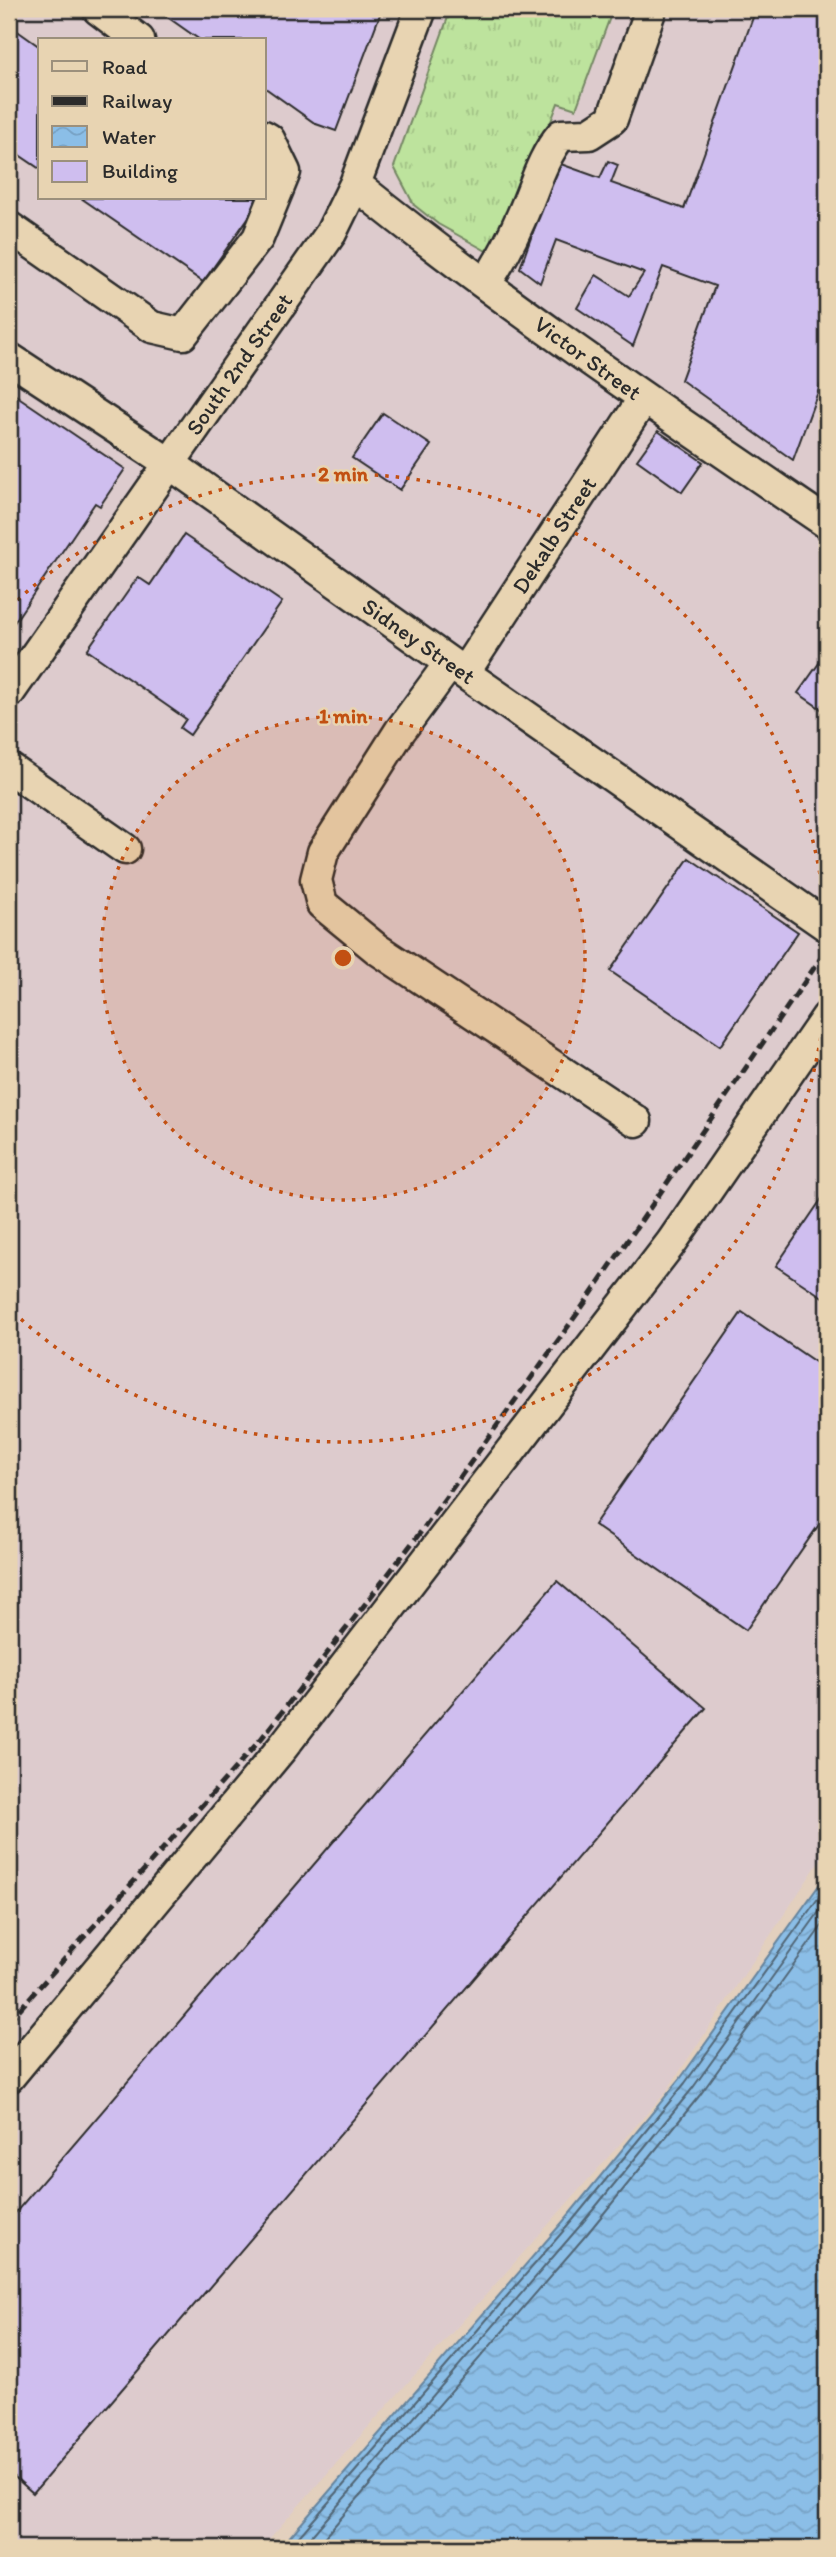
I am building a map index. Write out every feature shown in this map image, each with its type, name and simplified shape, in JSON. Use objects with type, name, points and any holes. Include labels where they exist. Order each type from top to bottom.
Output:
[{"type":"street","points":[[98,9],[136,38]]},
{"type":"street","name":"South 2nd Street","points":[[9,693],[331,233],[355,184],[421,9]]},
{"type":"street","points":[[485,285],[521,218],[548,151],[561,135],[589,134],[612,119],[652,9]]},
{"type":"street","points":[[9,227],[152,327],[183,334],[258,238],[275,200],[285,172],[266,137]]},
{"type":"street","name":"Victor Street","points":[[355,184],[485,285],[827,523]]},
{"type":"street","name":"Sidney Street","points":[[9,358],[169,463],[827,926]]},
{"type":"street","name":"Dekalb Street","points":[[636,1121],[377,949],[322,904],[316,880],[323,852],[390,747],[457,668],[644,398]]},
{"type":"street","points":[[9,768],[125,849]]},
{"type":"street","points":[[9,2077],[282,1748],[671,1243],[827,1017]]},
{"type":"shaded area","points":[[9,9],[827,9],[827,1850],[666,2092],[261,2548],[9,2548]]},
{"type":"green space","points":[[451,9],[613,9],[576,109],[558,103],[499,258],[438,224],[414,205],[394,167]]},
{"type":"water","points":[[827,1874],[827,2548],[280,2548],[567,2217],[680,2079]]},
{"type":"building","points":[[156,9],[382,9],[336,131],[316,124],[266,88],[266,38],[197,38]]},
{"type":"building","points":[[756,9],[827,9],[827,367],[793,460],[681,380],[715,286],[663,267],[633,346],[577,308],[596,275],[629,296],[644,273],[556,240],[540,283],[520,268],[558,163],[600,178],[608,161],[618,165],[611,183],[684,209]]},
{"type":"building","points":[[9,25],[38,46],[38,168],[9,148]]},
{"type":"building","points":[[84,200],[259,200],[203,282]]},
{"type":"building","points":[[14,394],[125,469],[100,506],[95,503],[9,630],[9,401]]},
{"type":"building","points":[[383,413],[431,445],[400,490],[352,458]]},
{"type":"building","points":[[658,431],[703,462],[682,492],[637,460]]},
{"type":"building","points":[[184,535],[282,602],[190,735],[180,728],[186,719],[87,650],[138,577],[150,585]]},
{"type":"building","points":[[827,652],[827,713],[798,693]]},
{"type":"building","points":[[689,858],[798,932],[720,1046],[610,971]]},
{"type":"building","points":[[827,1191],[827,1300],[776,1266]]},
{"type":"building","points":[[742,1312],[827,1370],[827,1513],[746,1630],[594,1525]]},
{"type":"building","points":[[557,1581],[706,1708],[33,2493],[9,2472],[9,2220]]},
{"type":"railway","points":[[9,2021],[261,1739],[423,1529],[587,1300],[827,949]]}]
